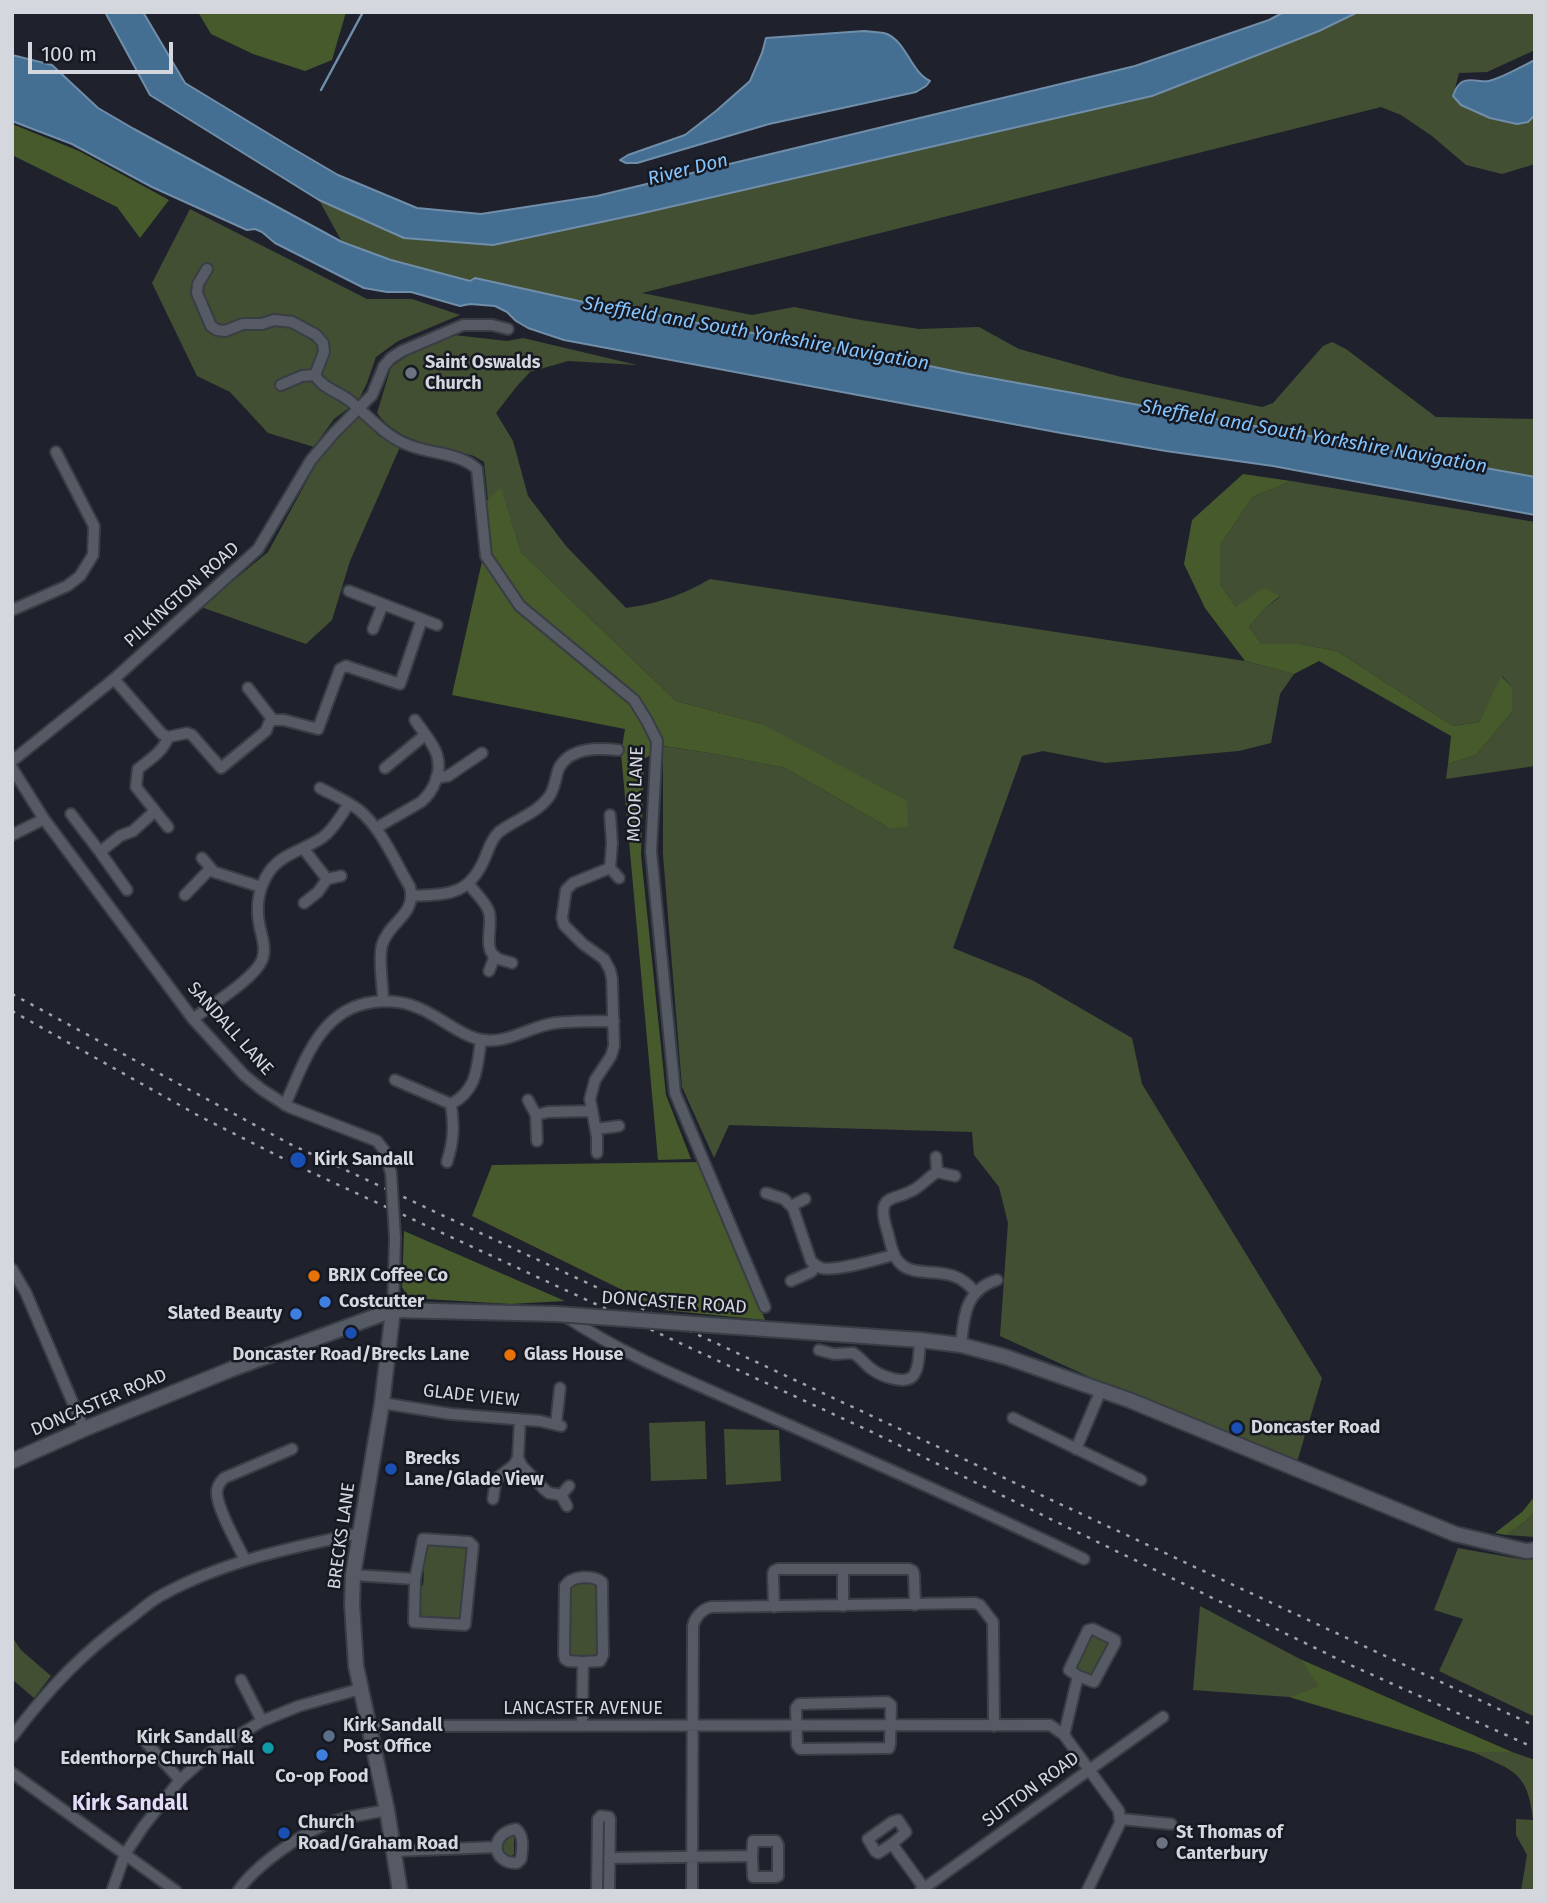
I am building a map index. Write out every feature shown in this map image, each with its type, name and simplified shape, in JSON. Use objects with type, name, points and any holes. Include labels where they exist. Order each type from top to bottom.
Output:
[{"type":"street","points":[[207,269],[198,285],[197,293],[214,329],[225,331],[243,324],[261,324],[280,319],[292,322],[316,335],[323,343],[324,352],[315,375]]},
{"type":"street","name":"PILKINGTON ROAD","points":[[12,761],[114,679],[258,549],[311,460],[372,396],[384,366],[391,358],[463,325],[492,325],[508,329]]},
{"type":"street","points":[[281,385],[302,376],[315,375]]},
{"type":"street","points":[[315,375],[321,383],[359,409]]},
{"type":"street","name":"MOOR LANE","points":[[359,409],[368,419],[399,441],[412,447],[466,460],[477,469],[486,555],[491,565],[520,606],[634,700],[657,741],[651,851],[675,1093],[765,1307]]},
{"type":"street","points":[[12,610],[66,586],[80,576],[93,555],[94,526],[56,452]]},
{"type":"street","points":[[349,591],[437,625]]},
{"type":"street","points":[[373,629],[383,604]]},
{"type":"street","points":[[114,679],[162,734],[168,737],[187,733],[192,735],[221,768],[267,731],[273,720],[284,720],[317,729],[342,666],[400,684],[422,619]]},
{"type":"street","points":[[248,688],[273,720]]},
{"type":"street","points":[[376,828],[421,802],[432,790],[438,767],[436,754],[415,720]]},
{"type":"street","points":[[385,768],[425,735]]},
{"type":"street","points":[[595,749],[596,735]]},
{"type":"street","points":[[168,737],[167,743],[138,769],[136,787],[168,827]]},
{"type":"street","points":[[412,896],[448,894],[469,884],[497,834],[541,806],[550,796],[560,766],[565,761],[581,751],[618,750]]},
{"type":"street","points":[[436,778],[448,776],[482,753]]},
{"type":"street","name":"SANDALL LANE","points":[[12,768],[44,818],[193,1019],[244,1075],[285,1105],[377,1141],[384,1150],[391,1172],[395,1238],[393,1310]]},
{"type":"street","points":[[320,788],[360,811],[376,828],[411,887],[411,905],[383,942],[383,1001]]},
{"type":"street","points":[[193,1019],[248,978],[262,961],[264,950],[258,909],[261,887],[270,870],[282,859],[323,837],[349,804]]},
{"type":"street","points":[[100,852],[120,836],[133,831],[155,811]]},
{"type":"street","points":[[71,814],[127,890]]},
{"type":"street","points":[[610,815],[610,867],[619,878]]},
{"type":"street","points":[[12,835],[44,818]]},
{"type":"street","points":[[303,848],[327,879]]},
{"type":"street","points":[[202,858],[214,872],[261,887]]},
{"type":"street","points":[[597,1153],[590,1099],[595,1080],[611,1056],[614,1046],[610,970],[604,959],[583,944],[564,925],[562,918],[566,890],[573,883],[610,867]]},
{"type":"street","points":[[185,895],[210,869]]},
{"type":"street","points":[[304,903],[318,892],[327,879],[341,876]]},
{"type":"street","points":[[469,884],[490,914],[489,943],[495,956],[512,963]]},
{"type":"street","points":[[489,971],[495,956]]},
{"type":"street","points":[[285,1105],[322,1030],[346,1009],[363,1003],[383,1001],[421,1008],[481,1040],[507,1038],[556,1023],[614,1021]]},
{"type":"street","points":[[395,1080],[451,1104],[473,1084],[481,1040]]},
{"type":"street","points":[[527,1100],[536,1115],[537,1141]]},
{"type":"street","points":[[447,1163],[454,1128],[451,1104]]},
{"type":"street","points":[[536,1115],[548,1112],[591,1111]]},
{"type":"street","points":[[596,1129],[619,1126]]},
{"type":"street","points":[[936,1157],[937,1172]]},
{"type":"street","points":[[937,1172],[955,1176]]},
{"type":"street","points":[[937,1172],[916,1189],[890,1198],[883,1209],[894,1255],[913,1271],[956,1276],[965,1281],[975,1293]]},
{"type":"street","points":[[766,1193],[783,1199],[791,1206],[811,1261],[816,1266],[834,1269],[894,1255]]},
{"type":"street","points":[[791,1206],[805,1199]]},
{"type":"street","points":[[791,1281],[811,1272],[816,1266]]},
{"type":"street","points":[[12,1269],[26,1293],[84,1429]]},
{"type":"street","points":[[961,1345],[969,1302],[987,1283],[997,1280]]},
{"type":"street","name":"DONCASTER ROAD","points":[[12,1461],[232,1369],[393,1310],[559,1314],[775,1328],[961,1345],[1006,1357],[1101,1390],[1455,1534],[1526,1551],[1535,1550]]},
{"type":"street","name":"BRECKS LANE","points":[[393,1310],[382,1403],[353,1575],[354,1640],[360,1689],[387,1810],[400,1891]]},
{"type":"street","points":[[559,1314],[670,1372],[979,1509],[1084,1559]]},
{"type":"street","points":[[819,1350],[834,1354],[853,1353],[877,1372],[907,1380],[916,1371],[919,1340]]},
{"type":"street","name":"GLADE VIEW","points":[[382,1403],[451,1414],[559,1425],[560,1388]]},
{"type":"street","points":[[1076,1449],[1101,1390]]},
{"type":"street","points":[[1013,1418],[1141,1480]]},
{"type":"street","points":[[520,1419],[519,1458],[522,1466],[544,1489],[564,1500],[569,1486]]},
{"type":"street","points":[[245,1560],[219,1503],[218,1485],[224,1478],[292,1449]]},
{"type":"street","points":[[493,1499],[496,1479],[519,1458]]},
{"type":"street","points":[[12,1737],[40,1700],[79,1660],[110,1632],[161,1595],[245,1560],[360,1533]]},
{"type":"street","points":[[423,1539],[472,1543],[465,1625],[414,1622],[415,1579],[423,1539]]},
{"type":"street","points":[[774,1607],[774,1571],[778,1569],[909,1569],[914,1575],[915,1605]]},
{"type":"street","points":[[843,1569],[843,1606]]},
{"type":"street","points":[[353,1575],[415,1579]]},
{"type":"street","points":[[573,1578],[596,1578],[602,1582],[603,1590],[603,1655],[600,1661],[583,1662],[565,1659],[565,1586],[573,1578]]},
{"type":"street","points":[[692,1891],[692,1626],[704,1609],[980,1605],[993,1622],[994,1726]]},
{"type":"street","points":[[1093,1629],[1115,1640],[1094,1682],[1078,1676],[1069,1670],[1088,1630],[1093,1629]]},
{"type":"street","points":[[582,1726],[583,1662]]},
{"type":"street","points":[[1078,1676],[1064,1735],[1119,1811],[1120,1824],[1087,1891]]},
{"type":"street","points":[[241,1680],[262,1721]]},
{"type":"street","points":[[111,1891],[125,1854],[143,1826],[180,1780],[210,1753],[262,1721],[299,1706],[360,1689]]},
{"type":"street","points":[[887,1702],[891,1705],[889,1748],[800,1749],[797,1745],[796,1726],[796,1708],[803,1703],[887,1702]]},
{"type":"street","name":"SUTTON ROAD","points":[[922,1889],[1163,1717]]},
{"type":"street","name":"LANCASTER AVENUE","points":[[370,1727],[1050,1725],[1064,1735]]},
{"type":"street","points":[[143,1739],[180,1780]]},
{"type":"street","points":[[12,1773],[176,1891]]},
{"type":"street","points":[[238,1891],[258,1868],[314,1830],[328,1823],[387,1810]]},
{"type":"street","points":[[597,1891],[598,1819],[601,1816],[610,1819],[609,1891]]},
{"type":"street","points":[[1120,1824],[1171,1824]]},
{"type":"street","points":[[892,1844],[922,1889]]},
{"type":"street","points":[[394,1852],[497,1847]]},
{"type":"street","points":[[609,1858],[752,1856]]},
{"type":"green space","points":[[198,12],[346,12],[332,60],[305,71],[253,54],[211,34]]},
{"type":"green space","points":[[1358,12],[1535,12],[1535,50],[1487,72],[1459,73],[1453,96],[1461,105],[1490,118],[1517,124],[1528,122],[1535,115],[1535,164],[1502,174],[1466,165],[1432,136],[1401,115],[1381,107],[642,293],[752,315],[794,307],[919,329],[979,327],[1019,349],[1121,377],[1262,407],[1273,403],[1323,346],[1332,342],[1346,349],[1436,417],[1535,419],[1535,477],[579,301],[476,278],[470,281],[391,260],[342,242],[319,200],[403,238],[493,245],[1152,96],[1319,31]]},
{"type":"green space","points":[[12,124],[79,151],[169,200],[140,238],[117,207],[12,155]]},
{"type":"green space","points":[[190,209],[367,299],[412,299],[460,315],[398,341],[376,357],[358,401],[334,419],[314,447],[268,433],[230,392],[197,376],[152,283]]},
{"type":"green space","points":[[454,335],[507,341],[523,338],[637,365],[568,361],[530,372],[496,413],[513,441],[528,496],[566,546],[626,608],[670,598],[710,579],[1245,661],[1294,674],[1280,694],[1271,743],[1239,751],[1105,763],[1043,751],[1022,756],[953,948],[1032,980],[1132,1038],[1142,1084],[1322,1378],[1297,1462],[1107,1385],[1000,1336],[1008,1223],[999,1187],[974,1155],[972,1132],[729,1125],[714,1158],[682,1087],[663,855],[663,746],[785,768],[889,828],[762,724],[676,701],[521,552],[501,488],[488,500],[484,462],[474,456],[408,437],[386,423],[377,413],[391,367],[416,350]]},
{"type":"green space","points":[[360,417],[379,436],[400,447],[350,561],[332,620],[306,644],[201,607],[268,552],[316,464],[351,422]]},
{"type":"green space","points":[[1243,474],[1291,481],[1253,497],[1220,545],[1220,584],[1236,607],[1264,588],[1280,596],[1265,608],[1249,627],[1262,644],[1300,644],[1337,651],[1453,726],[1479,722],[1501,676],[1512,687],[1512,712],[1476,755],[1448,764],[1451,736],[1319,661],[1294,674],[1245,661],[1205,608],[1184,564],[1192,520]]},
{"type":"green space","points":[[1291,481],[1535,522],[1535,766],[1446,779],[1448,764],[1476,755],[1512,712],[1512,687],[1502,676],[1479,722],[1453,726],[1337,651],[1300,644],[1262,644],[1249,627],[1265,608],[1280,597],[1236,607],[1220,584],[1220,545],[1253,497]]},
{"type":"green space","points":[[501,487],[521,552],[676,701],[762,724],[907,801],[908,827],[889,828],[785,768],[664,746],[644,759],[641,855],[666,1095],[691,1159],[658,1160],[621,753],[625,729],[452,695],[483,557],[479,508]]},
{"type":"green space","points":[[698,1162],[765,1320],[663,1310],[472,1216],[492,1165]]},
{"type":"green space","points":[[404,1231],[565,1301],[510,1304],[409,1298],[402,1287]]},
{"type":"green space","points":[[705,1421],[707,1479],[651,1481],[649,1423]]},
{"type":"green space","points":[[724,1429],[779,1430],[781,1481],[726,1485]]},
{"type":"green space","points":[[1535,1496],[1535,1511],[1526,1521],[1506,1535],[1495,1533],[1522,1512]]},
{"type":"green space","points":[[1535,1511],[1535,1537],[1506,1535],[1526,1521]]},
{"type":"green space","points":[[425,1544],[465,1544],[469,1552],[463,1617],[459,1621],[424,1620],[419,1613],[418,1591],[423,1585],[424,1573],[420,1568]]},
{"type":"green space","points":[[1458,1548],[1525,1560],[1535,1559],[1535,1717],[1439,1671],[1463,1619],[1434,1610]]},
{"type":"green space","points":[[592,1581],[598,1584],[599,1651],[594,1657],[574,1657],[568,1650],[570,1584]]},
{"type":"green space","points":[[1200,1606],[1300,1659],[1320,1686],[1289,1697],[1193,1690]]},
{"type":"green space","points":[[1094,1633],[1108,1639],[1110,1645],[1094,1674],[1089,1675],[1077,1670],[1075,1666],[1087,1636]]},
{"type":"green space","points":[[12,1637],[21,1650],[51,1676],[34,1698],[12,1682]]},
{"type":"green space","points":[[1300,1659],[1512,1752],[1473,1752],[1289,1697],[1319,1686]]},
{"type":"green space","points":[[1473,1752],[1512,1752],[1535,1760],[1535,1891],[1521,1891],[1527,1855],[1516,1835],[1516,1819],[1533,1820],[1527,1791],[1516,1775],[1508,1769]]},
{"type":"green space","points":[[512,1834],[514,1854],[506,1857],[502,1852],[502,1837]]},
{"type":"water","points":[[105,12],[143,12],[185,83],[338,175],[417,208],[481,214],[597,196],[1135,66],[1269,20],[1284,12],[1358,12],[1319,31],[1152,96],[493,245],[404,238],[319,200],[150,95]]},
{"type":"water","points":[[864,31],[885,33],[894,38],[918,71],[930,81],[926,86],[916,92],[769,124],[637,163],[620,160],[685,135],[716,111],[750,81],[766,38]]},
{"type":"water","name":"Sheffield and South Yorkshire Navigation","points":[[12,55],[52,65],[98,108],[134,129],[342,242],[391,260],[470,281],[475,278],[579,301],[1535,477],[1535,515],[1273,466],[1061,433],[564,340],[528,328],[495,306],[460,306],[411,292],[364,288],[275,243],[262,232],[247,230],[152,187],[72,144],[12,121]]},
{"type":"water","points":[[1535,60],[1535,115],[1528,122],[1517,124],[1490,118],[1461,105],[1453,96],[1460,83],[1472,80],[1489,81]]},
{"type":"waterway","points":[[321,90],[363,12]]},
{"type":"railway","points":[[12,994],[290,1144],[1535,1726]]},
{"type":"railway","points":[[12,1011],[199,1116],[302,1168],[874,1433],[1346,1663],[1535,1748]]},
{"type":"place","name":"Saint Oswalds Church","points":[[411,373]]},
{"type":"place","name":"Kirk Sandall","points":[[298,1160]]},
{"type":"place","name":"BRIX Coffee Co","points":[[314,1276]]},
{"type":"place","name":"Costcutter","points":[[325,1302]]},
{"type":"place","name":"Slated Beauty","points":[[296,1314]]},
{"type":"place","name":"Doncaster Road/Brecks Lane","points":[[351,1333]]},
{"type":"place","name":"Glass House","points":[[510,1355]]},
{"type":"place","name":"Doncaster Road","points":[[1237,1428]]},
{"type":"place","name":"Brecks Lane/Glade View","points":[[391,1469]]},
{"type":"place","name":"Kirk Sandall Post Office","points":[[329,1736]]},
{"type":"place","name":"Kirk Sandall & Edenthorpe Church Hall","points":[[268,1748]]},
{"type":"place","name":"Co-op Food","points":[[322,1755]]},
{"type":"place","name":"Church Road/Graham Road","points":[[284,1833]]},
{"type":"place","name":"St Thomas of Canterbury","points":[[1162,1843]]},
{"type":"district","name":"Kirk Sandall","points":[[130,1804]]},
{"type":"water label","name":"River Don","points":[[688,170]]}]
